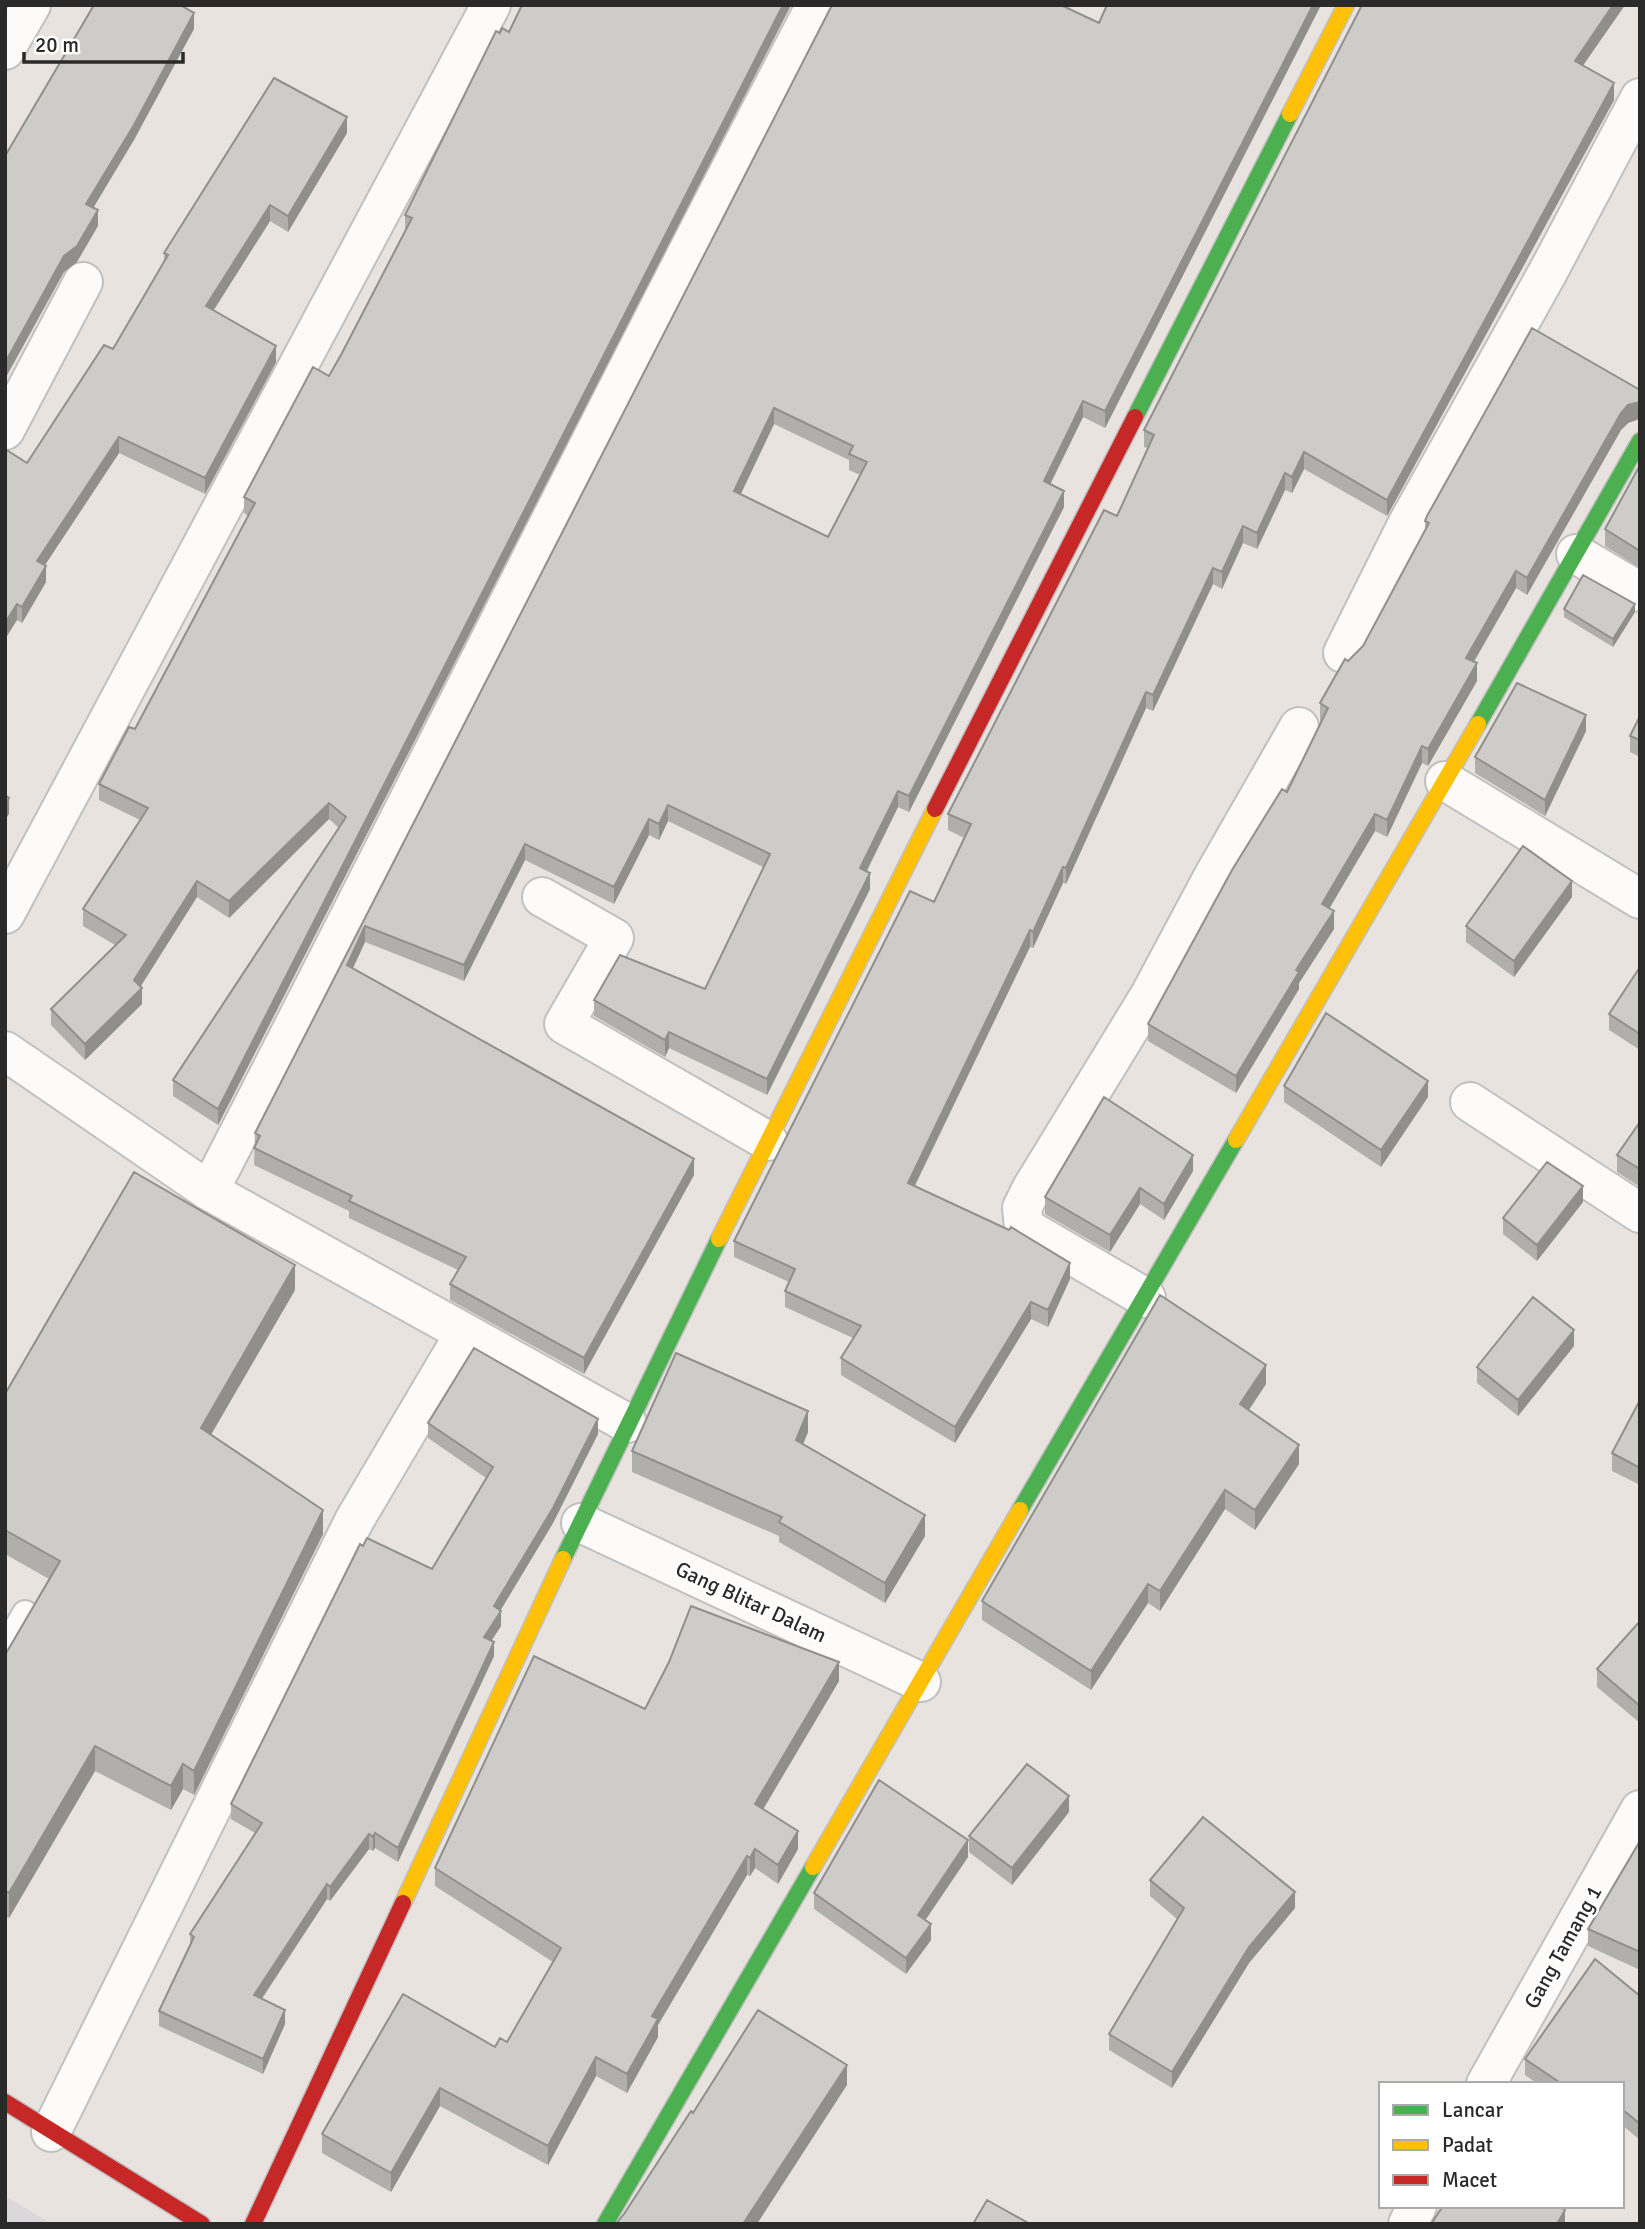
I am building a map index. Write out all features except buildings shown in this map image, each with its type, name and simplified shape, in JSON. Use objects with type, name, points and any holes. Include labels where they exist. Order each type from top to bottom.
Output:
[{"type":"street","points":[[5,50],[31,5]]},
{"type":"street","points":[[5,914],[491,5]]},
{"type":"street","points":[[209,1191],[406,811],[727,175],[816,5]]},
{"type":"street","points":[[253,2224],[627,1423],[1346,5]]},
{"type":"street","points":[[1343,653],[1408,523],[1549,270],[1640,97]]},
{"type":"street","points":[[5,430],[83,282]]},
{"type":"street","points":[[605,2224],[1146,1298],[1640,441]]},
{"type":"street","points":[[1576,554],[1640,592]]},
{"type":"street","points":[[1146,1298],[1024,1227],[1022,1208],[1058,1143],[1150,995],[1213,877],[1299,727]]},
{"type":"street","points":[[1445,782],[1640,899]]},
{"type":"street","points":[[542,897],[614,938],[565,1024],[768,1141]]},
{"type":"street","points":[[5,1051],[209,1191],[627,1423]]},
{"type":"street","points":[[1470,1102],[1640,1213]]},
{"type":"street","points":[[51,2132],[354,1521],[465,1333]]},
{"type":"street","name":"Gang Blitar Dalam","points":[[581,1524],[921,1682]]},
{"type":"street","name":"Gang Tamang 1","points":[[1487,2082],[1640,1810]]},
{"type":"street","points":[[5,2102],[202,2224]]},
{"type":"street","points":[[1408,2224],[1416,2208]]},
{"type":"lane","points":[[5,1648],[25,1613]]},
{"type":"shaded area","points":[[5,2196],[52,2224],[5,2224]]},
{"type":"traffic: fast","points":[[1135,417],[1290,114]]},
{"type":"traffic: fast","points":[[1478,724],[1640,441]]},
{"type":"traffic: fast","points":[[1020,1510],[1236,1140]]},
{"type":"traffic: fast","points":[[563,1559],[719,1239]]},
{"type":"traffic: fast","points":[[605,2224],[813,1867]]},
{"type":"traffic: slow","points":[[1290,114],[1346,5]]},
{"type":"traffic: slow","points":[[1236,1140],[1478,724]]},
{"type":"traffic: slow","points":[[719,1239],[935,809]]},
{"type":"traffic: slow","points":[[813,1867],[1020,1510]]},
{"type":"traffic: slow","points":[[403,1903],[563,1559]]},
{"type":"traffic: jam","points":[[935,809],[1135,417]]},
{"type":"traffic: jam","points":[[253,2224],[403,1903]]},
{"type":"traffic: jam","points":[[5,2102],[202,2224]]}]
